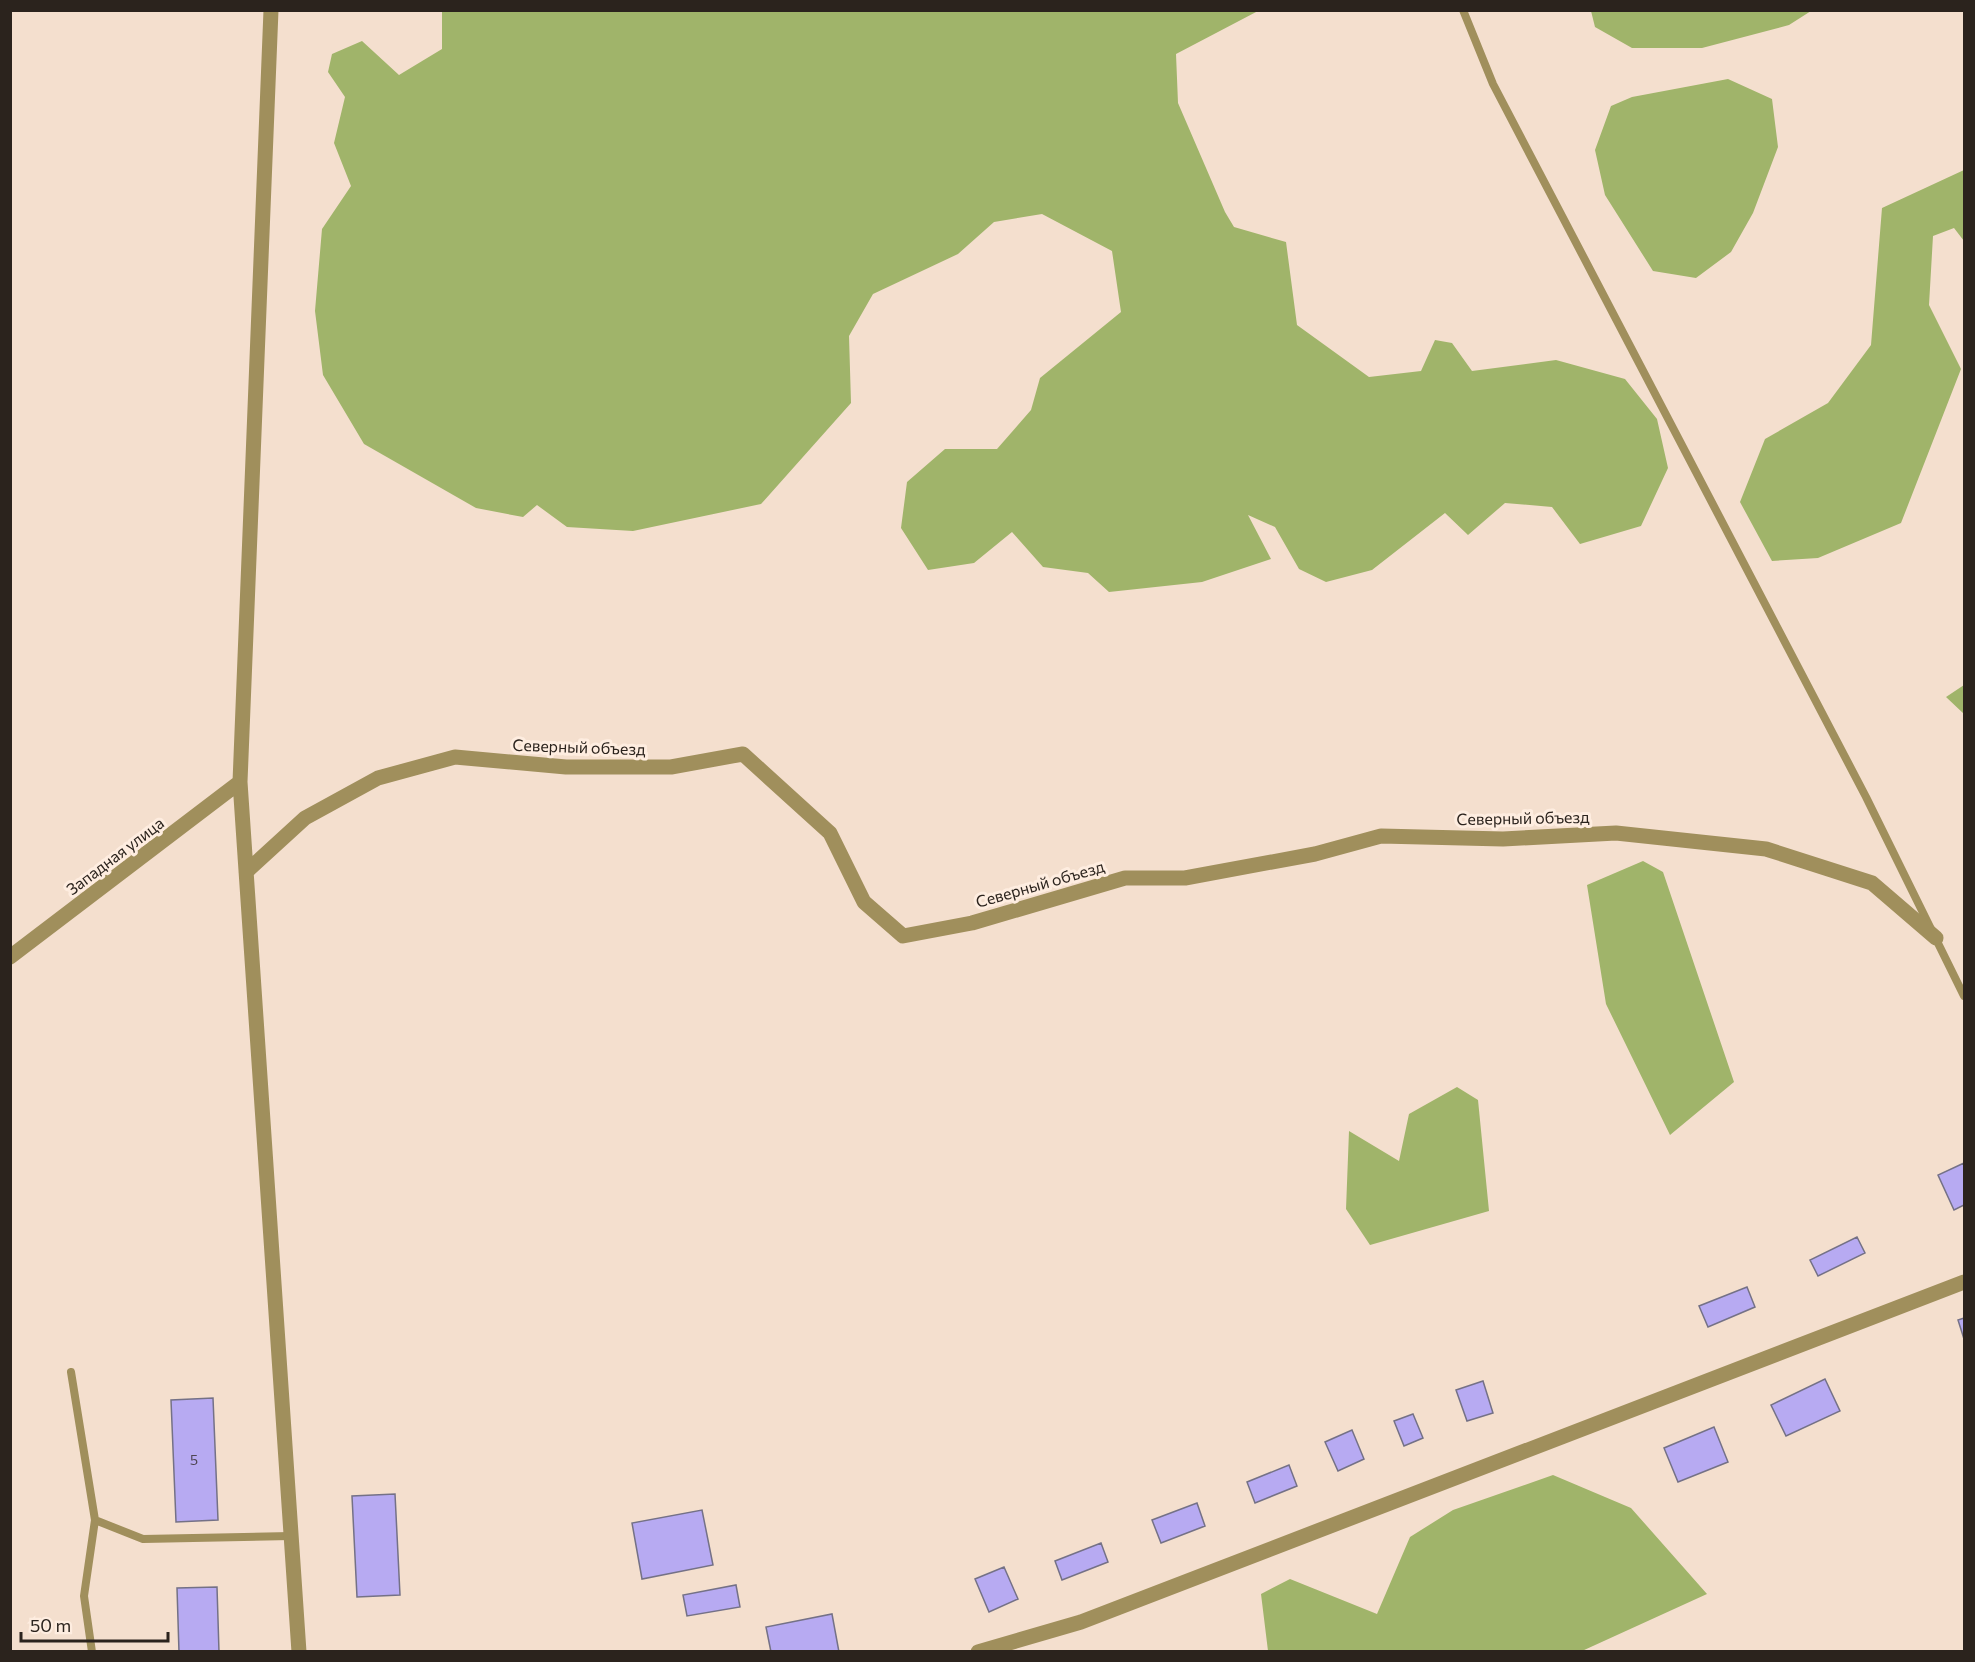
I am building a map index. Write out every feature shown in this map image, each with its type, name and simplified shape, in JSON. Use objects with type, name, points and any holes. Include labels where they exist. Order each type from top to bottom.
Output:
[{"type":"street","points":[[272,10],[240,782],[298,1652]]},
{"type":"street","name":"Северный объезд","points":[[246,872],[304,818],[378,778],[455,757],[566,768],[671,768],[743,754],[830,833],[864,902],[903,936],[972,923],[1125,878],[1185,878],[1315,855],[1381,836],[1503,839],[1616,833],[1767,849],[1862,880],[1872,884],[1936,938]]},
{"type":"street","name":"Западная улица","points":[[10,957],[240,782]]},
{"type":"street","points":[[978,1652],[1081,1622],[1965,1282]]},
{"type":"lane","points":[[1462,10],[1493,84],[1861,786],[1965,996]]},
{"type":"lane","points":[[71,1372],[95,1520],[84,1596],[92,1652]]},
{"type":"lane","points":[[95,1520],[143,1539],[291,1536]]},
{"type":"green space","points":[[1591,10],[1811,11],[1789,25],[1702,48],[1632,48],[1595,27]]},
{"type":"green space","points":[[442,11],[1258,11],[1176,54],[1178,103],[1225,212],[1234,227],[1286,242],[1297,325],[1369,377],[1421,371],[1435,340],[1452,343],[1472,371],[1556,360],[1625,379],[1657,419],[1668,468],[1641,526],[1580,544],[1552,507],[1505,503],[1468,535],[1445,513],[1372,570],[1326,582],[1299,569],[1275,527],[1248,515],[1271,559],[1202,582],[1109,592],[1088,573],[1043,567],[1012,532],[974,563],[928,570],[901,528],[907,482],[945,449],[997,449],[1031,410],[1040,378],[1121,312],[1112,251],[1042,214],[994,222],[958,254],[873,294],[849,336],[851,403],[761,504],[633,531],[567,527],[537,505],[523,517],[476,508],[364,444],[323,375],[315,311],[322,229],[351,186],[334,143],[345,97],[328,72],[332,54],[362,41],[399,75],[442,49]]},
{"type":"green space","points":[[1728,79],[1772,99],[1778,147],[1753,213],[1731,252],[1696,278],[1653,271],[1605,195],[1595,150],[1611,106],[1632,97]]},
{"type":"green space","points":[[1964,170],[1964,241],[1954,228],[1933,236],[1929,305],[1961,369],[1901,523],[1818,558],[1772,561],[1740,502],[1765,439],[1828,403],[1871,345],[1882,208]]},
{"type":"green space","points":[[1964,685],[1964,714],[1946,697]]},
{"type":"green space","points":[[1643,861],[1663,872],[1734,1082],[1670,1135],[1606,1004],[1587,885]]},
{"type":"green space","points":[[1457,1087],[1478,1100],[1489,1211],[1370,1245],[1346,1209],[1349,1131],[1399,1161],[1409,1114]]},
{"type":"green space","points":[[1553,1475],[1631,1508],[1707,1594],[1582,1651],[1268,1651],[1261,1594],[1290,1579],[1377,1614],[1410,1537],[1453,1510]]},
{"type":"building","points":[[1964,1163],[1964,1205],[1954,1210],[1938,1175]]},
{"type":"building","points":[[1857,1237],[1865,1253],[1818,1276],[1810,1260]]},
{"type":"building","points":[[1747,1287],[1755,1307],[1708,1327],[1699,1306]]},
{"type":"building","points":[[1964,1318],[1964,1339],[1958,1320]]},
{"type":"building","points":[[1825,1379],[1840,1411],[1786,1436],[1771,1405]]},
{"type":"building","points":[[1483,1381],[1493,1413],[1467,1421],[1456,1390]]},
{"type":"building","points":[[213,1398],[218,1520],[176,1522],[171,1400]]},
{"type":"building","points":[[1413,1414],[1423,1438],[1404,1446],[1394,1421]]},
{"type":"building","points":[[1714,1427],[1728,1462],[1678,1482],[1664,1448]]},
{"type":"building","points":[[1352,1430],[1364,1459],[1338,1471],[1325,1442]]},
{"type":"building","points":[[1289,1465],[1297,1486],[1255,1503],[1247,1482]]},
{"type":"building","points":[[395,1494],[400,1595],[357,1597],[352,1496]]},
{"type":"building","points":[[1197,1503],[1205,1526],[1161,1543],[1152,1520]]},
{"type":"building","points":[[702,1510],[713,1565],[642,1579],[632,1523]]},
{"type":"building","points":[[1101,1543],[1108,1562],[1062,1580],[1055,1561]]},
{"type":"building","points":[[1004,1567],[1018,1599],[989,1612],[975,1579]]},
{"type":"building","points":[[736,1585],[740,1607],[687,1616],[683,1595]]},
{"type":"building","points":[[217,1587],[219,1652],[179,1652],[177,1588]]},
{"type":"building","points":[[832,1614],[839,1652],[771,1652],[766,1627]]}]
